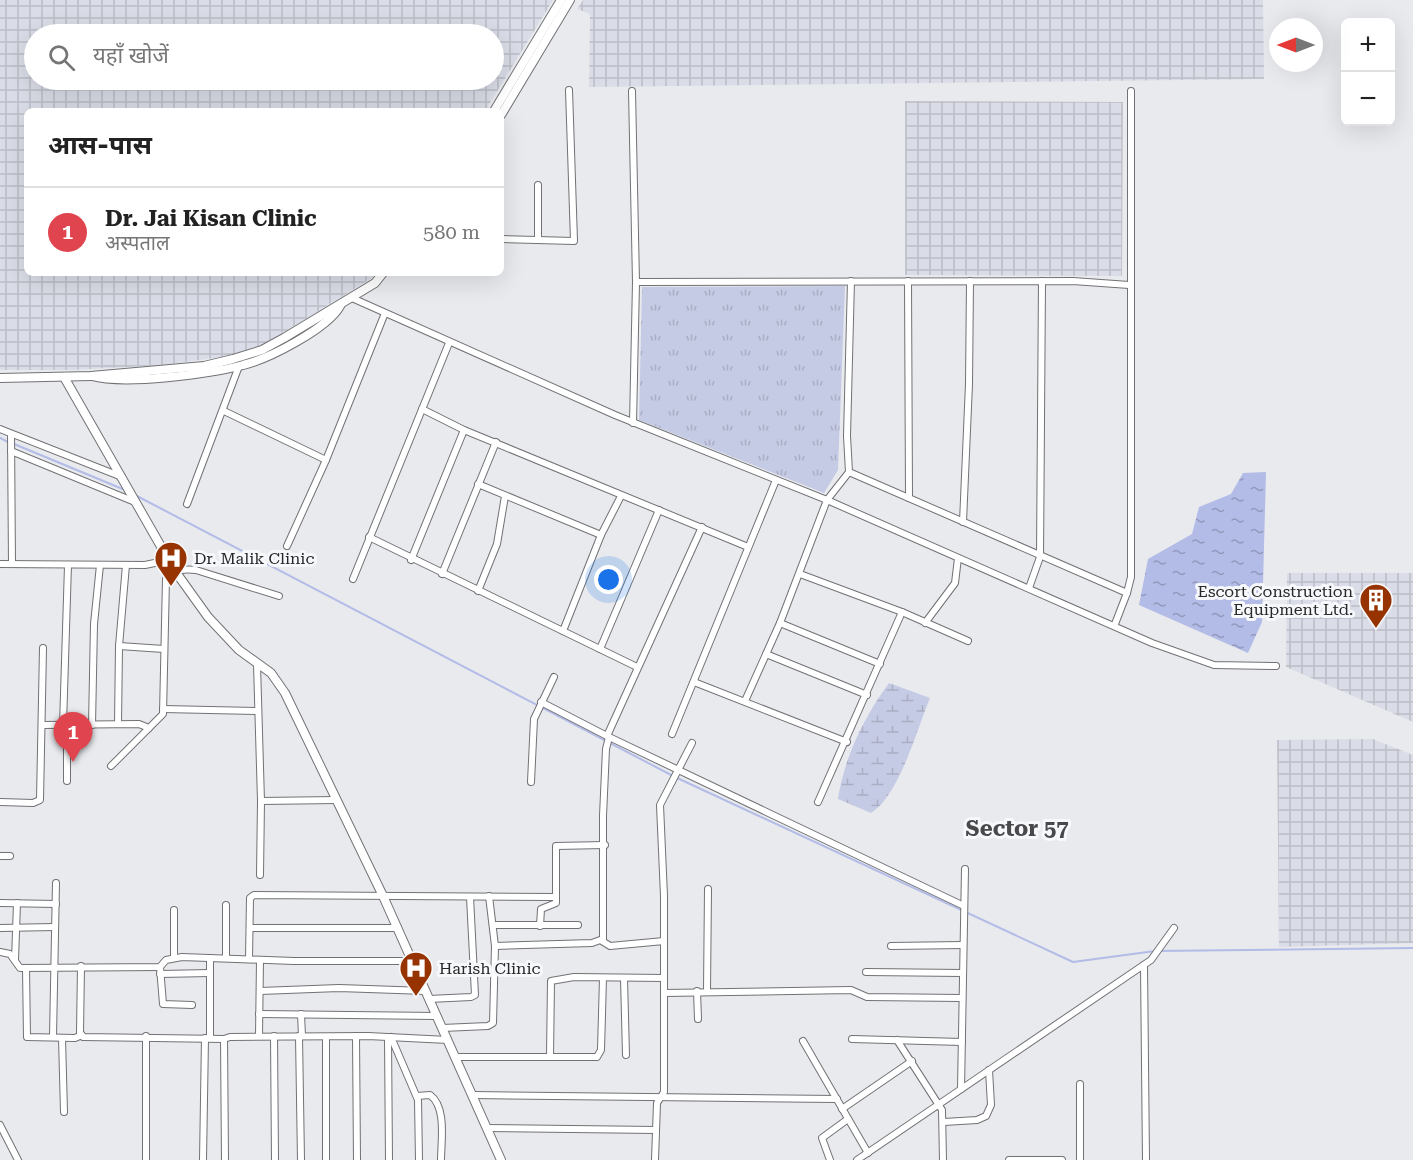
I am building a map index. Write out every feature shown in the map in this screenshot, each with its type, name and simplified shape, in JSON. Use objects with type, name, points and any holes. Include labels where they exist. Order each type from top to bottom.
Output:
[{"type":"street","points":[[496,108],[561,0]]},
{"type":"street","points":[[504,110],[570,0]]},
{"type":"street","points":[[504,239],[574,241],[569,90]]},
{"type":"street","points":[[632,91],[636,282],[633,423]]},
{"type":"street","points":[[1115,624],[1128,593],[1131,577],[1129,285],[1131,91]]},
{"type":"street","points":[[538,185],[538,240]]},
{"type":"street","points":[[91,376],[103,379],[135,378],[238,366],[265,357],[332,317],[340,306],[375,283],[381,276]]},
{"type":"street","points":[[745,701],[800,574],[827,500],[849,472],[847,445],[851,281]]},
{"type":"street","points":[[908,281],[909,498]]},
{"type":"street","points":[[963,522],[969,384],[970,281]]},
{"type":"street","points":[[636,282],[1042,281],[1129,285]]},
{"type":"street","points":[[1029,588],[1040,557],[1042,281]]},
{"type":"street","points":[[352,298],[633,423],[827,500],[1115,624],[1152,643],[1207,664],[1276,666]]},
{"type":"street","points":[[0,378],[91,376],[204,366],[262,350],[334,306],[340,306]]},
{"type":"street","points":[[286,546],[326,460],[385,313]]},
{"type":"street","points":[[353,579],[449,343]]},
{"type":"street","points":[[187,504],[224,411],[238,366]]},
{"type":"street","points":[[64,377],[175,571],[208,617],[257,664],[271,672],[285,693],[398,928],[501,1160]]},
{"type":"street","points":[[422,409],[464,430],[748,547]]},
{"type":"street","points":[[224,411],[326,460]]},
{"type":"street","points":[[0,429],[11,442],[133,498]]},
{"type":"street","points":[[411,560],[464,430]]},
{"type":"street","points":[[11,442],[46,457],[124,481]]},
{"type":"street","points":[[11,442],[12,564]]},
{"type":"street","points":[[442,574],[496,442]]},
{"type":"street","points":[[849,472],[1040,557],[1128,593]]},
{"type":"street","points":[[672,734],[776,480]]},
{"type":"street","points":[[478,484],[601,535]]},
{"type":"street","points":[[478,591],[497,544],[505,496]]},
{"type":"street","points":[[563,631],[601,535],[621,496]]},
{"type":"street","points":[[600,649],[658,510]]},
{"type":"street","points":[[602,941],[605,930],[608,740],[637,667],[702,527]]},
{"type":"street","points":[[369,537],[411,560],[637,667]]},
{"type":"street","points":[[925,622],[955,583],[958,558]]},
{"type":"street","points":[[0,564],[145,565],[169,560]]},
{"type":"street","points":[[67,781],[65,725],[68,565]]},
{"type":"street","points":[[92,725],[94,624],[100,565]]},
{"type":"street","points":[[118,724],[119,646],[126,565]]},
{"type":"street","points":[[111,765],[162,716],[166,579],[175,571],[196,570],[279,596]]},
{"type":"street","points":[[800,574],[902,612],[968,641]]},
{"type":"street","points":[[818,802],[847,742],[902,612]]},
{"type":"street","points":[[780,623],[880,664]]},
{"type":"street","points":[[119,646],[164,649]]},
{"type":"street","points":[[0,802],[33,803],[40,800],[43,648]]},
{"type":"street","points":[[766,654],[867,695]]},
{"type":"street","points":[[257,664],[261,801],[260,875]]},
{"type":"street","points":[[531,782],[532,729],[536,712],[554,677]]},
{"type":"street","points":[[694,681],[847,742]]},
{"type":"street","points":[[540,703],[608,740],[677,771],[963,911]]},
{"type":"street","points":[[164,709],[258,711]]},
{"type":"street","points":[[42,725],[143,724],[149,728]]},
{"type":"street","points":[[655,1160],[659,1098],[664,1092],[664,941],[659,811],[660,801],[692,743]]},
{"type":"street","points":[[261,801],[337,800]]},
{"type":"street","points":[[540,926],[541,909],[554,905],[556,846],[605,846]]},
{"type":"street","points":[[0,856],[10,856]]},
{"type":"street","points":[[961,1089],[965,869]]},
{"type":"street","points":[[53,1037],[56,883]]},
{"type":"street","points":[[707,990],[708,889]]},
{"type":"street","points":[[249,959],[250,898],[254,895],[554,897]]},
{"type":"street","points":[[442,1028],[492,1025],[495,946],[489,896]]},
{"type":"street","points":[[260,991],[347,988],[471,997],[475,995],[470,897]]},
{"type":"street","points":[[0,903],[56,904]]},
{"type":"street","points":[[15,960],[16,903]]},
{"type":"street","points":[[226,905],[226,958]]},
{"type":"street","points":[[174,910],[174,957]]},
{"type":"street","points":[[493,926],[578,925]]},
{"type":"street","points":[[0,928],[55,927]]},
{"type":"street","points":[[250,928],[398,928]]},
{"type":"street","points":[[857,1160],[1144,965],[1157,955],[1174,928]]},
{"type":"street","points":[[495,946],[602,941],[610,946],[664,941]]},
{"type":"street","points":[[891,946],[963,945]]},
{"type":"street","points":[[0,952],[8,952],[18,968],[81,966],[210,974]]},
{"type":"street","points":[[192,1005],[163,1004],[160,970],[166,960],[174,957],[412,961]]},
{"type":"street","points":[[203,1160],[210,958]]},
{"type":"street","points":[[259,1036],[260,960]]},
{"type":"street","points":[[1144,965],[1146,1160]]},
{"type":"street","points":[[81,966],[82,1035]]},
{"type":"street","points":[[26,968],[25,1035],[29,1037],[75,1038],[82,1035],[89,1038],[146,1036],[224,1039],[230,1036],[356,1036],[448,1040]]},
{"type":"street","points":[[866,972],[963,973]]},
{"type":"street","points":[[550,1057],[551,981],[574,977],[664,978]]},
{"type":"street","points":[[456,1056],[599,1055],[603,978]]},
{"type":"street","points":[[624,978],[626,1055]]},
{"type":"street","points":[[664,993],[707,990],[851,990],[867,997],[962,998]]},
{"type":"street","points":[[697,991],[698,1019]]},
{"type":"street","points":[[259,1014],[437,1016]]},
{"type":"street","points":[[301,1014],[301,1160]]},
{"type":"street","points":[[146,1036],[146,1160]]},
{"type":"street","points":[[274,1036],[275,1160]]},
{"type":"street","points":[[356,1036],[357,1160]]},
{"type":"street","points":[[326,1037],[326,1160]]},
{"type":"street","points":[[390,1037],[417,1096],[419,1160]]},
{"type":"street","points":[[389,1160],[390,1037]]},
{"type":"street","points":[[62,1038],[64,1112]]},
{"type":"street","points":[[224,1039],[225,1160]]},
{"type":"street","points":[[852,1039],[962,1042]]},
{"type":"street","points":[[897,1040],[939,1104],[944,1122],[943,1160]]},
{"type":"street","points":[[803,1041],[868,1153]]},
{"type":"street","points":[[842,1109],[912,1061]]},
{"type":"street","points":[[944,1122],[976,1120],[986,1116],[991,1105],[989,1070]]},
{"type":"street","points":[[1080,1084],[1080,1160]]},
{"type":"street","points":[[417,1096],[430,1095],[436,1101],[441,1120],[441,1160]]},
{"type":"street","points":[[473,1095],[837,1099]]},
{"type":"street","points":[[830,1160],[822,1138],[848,1119]]},
{"type":"street","points":[[0,1125],[18,1160]]},
{"type":"street","points":[[487,1128],[656,1130]]},
{"type":"street","points":[[1009,1160],[1062,1160]]},
{"type":"shaded area","points":[[0,0],[553,0],[504,80],[504,24],[24,24],[24,90],[498,90],[487,108],[24,108],[24,276],[373,276],[250,353],[164,365],[73,370],[0,370]]},
{"type":"shaded area","points":[[583,0],[1263,0],[1264,79],[589,87],[590,14],[577,9]]},
{"type":"shaded area","points":[[905,101],[1123,102],[1122,276],[905,275]]},
{"type":"shaded area","points":[[1287,573],[1413,573],[1413,722],[1286,667]]},
{"type":"shaded area","points":[[1373,739],[1413,755],[1413,943],[1279,947],[1277,740]]},
{"type":"green space","points":[[845,286],[838,470],[824,493],[639,420],[642,287]]},
{"type":"green space","points":[[889,683],[930,698],[899,777],[881,804],[871,813],[838,799],[845,768],[856,738]]},
{"type":"water","points":[[1266,472],[1262,622],[1248,653],[1139,605],[1148,559],[1192,534],[1199,507],[1231,494],[1243,473]]},
{"type":"waterway","points":[[0,438],[8,442]]},
{"type":"waterway","points":[[14,444],[125,490]]},
{"type":"waterway","points":[[135,495],[675,777],[1073,962],[1155,951],[1413,948]]},
{"type":"place","name":"Dr. Malik Clinic","points":[[171,587]]},
{"type":"place","name":"Escort Construction Equipment Ltd.","points":[[1376,629]]},
{"type":"place","name":"Dr. Jai Kisan Clinic","points":[[73,762]]},
{"type":"place","name":"Harish Clinic","points":[[416,997]]},
{"type":"district","name":"Sector 57","points":[[1017,828]]}]
